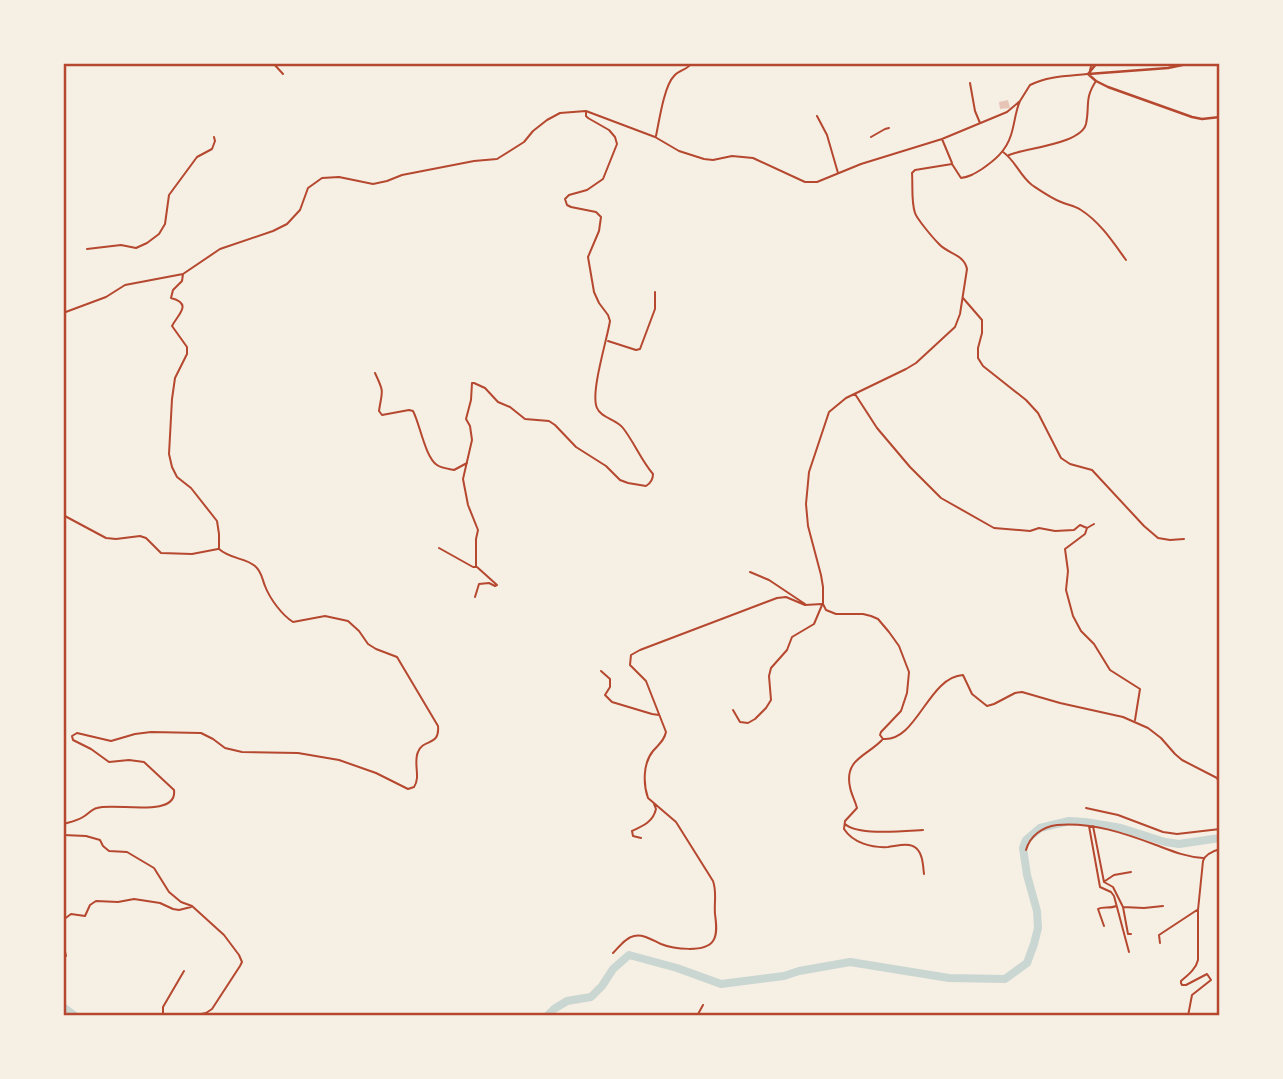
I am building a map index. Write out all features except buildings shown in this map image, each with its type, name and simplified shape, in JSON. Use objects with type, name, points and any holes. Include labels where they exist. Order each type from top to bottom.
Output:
[{"type":"street","points":[[273,63],[283,74]]},
{"type":"street","points":[[655,137],[669,83],[674,75],[692,63]]},
{"type":"street","points":[[1088,74],[1092,63]]},
{"type":"street","points":[[1088,74],[1097,63]]},
{"type":"street","points":[[63,313],[106,297],[125,285],[183,274],[220,249],[287,225],[300,210],[308,188],[322,178],[339,177],[373,184],[402,175],[496,159],[524,142],[533,131],[555,115],[586,111],[655,137],[678,151],[713,160],[732,156],[753,158],[805,183],[817,182],[861,164],[942,139],[980,124],[1013,109],[1030,85],[1049,78],[1168,68],[1192,63]]},
{"type":"street","points":[[1088,74],[1096,81],[1192,117],[1220,117]]},
{"type":"street","points":[[1008,156],[1068,140],[1081,133],[1086,124],[1088,97],[1096,81]]},
{"type":"street","points":[[970,83],[980,124]]},
{"type":"street","points":[[942,139],[961,178],[973,174],[1002,152],[1012,134],[1020,101]]},
{"type":"street","points":[[476,567],[478,530],[468,505],[463,479],[472,440],[466,419],[471,400],[470,385],[474,383],[485,388],[498,402],[526,419],[549,421],[576,447],[606,466],[620,480],[646,486],[650,484],[653,474],[624,429],[598,411],[596,405],[596,389],[610,321],[594,292],[588,257],[599,230],[601,217],[599,213],[567,205],[565,199],[569,195],[587,190],[603,179],[617,145],[609,130],[588,118],[586,111]]},
{"type":"street","points":[[817,116],[827,135],[839,174]]},
{"type":"street","points":[[871,137],[890,128]]},
{"type":"street","points":[[88,249],[121,245],[136,248],[159,234],[165,224],[169,195],[197,157],[212,149],[215,137]]},
{"type":"street","points":[[1002,152],[1031,184],[1058,201],[1082,210],[1106,232],[1126,260]]},
{"type":"street","points":[[733,710],[740,722],[748,723],[766,708],[771,699],[771,667],[787,650],[792,638],[814,625],[823,604],[823,587],[808,526],[806,504],[809,472],[829,412],[846,398],[906,369],[945,338],[958,322],[966,262],[940,245],[919,220],[915,212],[912,173],[915,170],[953,164]]},
{"type":"street","points":[[63,824],[77,820],[99,807],[162,807],[175,794],[144,762],[109,762],[73,740],[72,736],[77,733],[111,741],[151,732],[201,733],[225,748],[242,752],[298,753],[339,760],[376,773],[408,789],[416,785],[416,754],[421,746],[433,741],[438,733],[438,726],[397,657],[368,644],[348,621],[325,616],[293,622],[286,617],[269,595],[262,575],[254,564],[237,559],[219,548],[217,521],[191,488],[177,477],[169,454],[172,399],[175,378],[187,354],[187,347],[172,326],[183,307],[180,302],[171,298],[173,290],[182,281],[183,274]]},
{"type":"street","points":[[607,341],[640,349],[655,309],[655,292]]},
{"type":"street","points":[[963,297],[982,320],[978,358],[983,366],[1038,413],[1061,458],[1070,464],[1092,470],[1158,538],[1184,539]]},
{"type":"street","points":[[375,373],[383,389],[379,411],[382,415],[413,411],[423,440],[438,466],[454,470],[467,463]]},
{"type":"street","points":[[855,393],[877,428],[941,498],[994,528],[1030,531],[1039,528],[1074,530],[1080,525],[1087,528]]},
{"type":"street","points":[[63,515],[106,538],[146,538],[161,553],[192,554],[219,548]]},
{"type":"street","points":[[1094,524],[1065,549],[1068,601],[1076,623],[1094,644],[1110,670],[1140,689],[1135,721]]},
{"type":"street","points":[[439,548],[476,567],[497,585],[479,584],[475,597]]},
{"type":"street","points":[[750,572],[769,579],[805,606]]},
{"type":"street","points":[[612,953],[625,940],[635,936],[645,936],[664,945],[694,948],[703,948],[712,943],[715,937],[716,890],[713,881],[676,822],[648,798],[646,792],[648,759],[666,732],[646,681],[630,665],[631,655],[777,598],[786,597],[805,606],[823,604]]},
{"type":"street","points":[[823,604],[831,613],[863,614],[878,619],[899,646],[909,671],[909,683],[901,711],[881,732],[883,739]]},
{"type":"street","points":[[601,671],[610,679],[610,687],[605,695],[612,702],[660,715]]},
{"type":"street","points":[[925,874],[917,848],[911,845],[878,847],[854,840],[844,829],[847,817],[857,808],[849,785],[850,768],[883,739],[894,738],[905,730],[933,695],[956,675],[963,675],[972,694],[987,706],[1022,692],[1135,721],[1161,738],[1182,760],[1217,778],[1220,785]]},
{"type":"street","points":[[641,838],[633,836],[632,831],[652,819],[656,809],[654,803]]},
{"type":"street","points":[[1086,808],[1118,815],[1163,832],[1177,834],[1220,829]]},
{"type":"street","points":[[845,823],[849,828],[877,832],[923,830]]},
{"type":"street","points":[[1026,850],[1028,842],[1047,826],[1069,824],[1091,825],[1144,840],[1192,858],[1204,858]]},
{"type":"street","points":[[1091,825],[1104,882],[1113,887],[1122,907],[1128,934],[1131,934]]},
{"type":"street","points":[[1091,825],[1100,887],[1111,892],[1129,952]]},
{"type":"street","points":[[63,835],[95,838],[109,851],[127,852],[154,868],[169,892],[181,902],[192,906],[224,935],[239,955],[242,962],[212,1009],[192,1016]]},
{"type":"street","points":[[1188,1016],[1192,996],[1210,980],[1207,974],[1186,985],[1181,983],[1197,965],[1198,960],[1200,872],[1204,858],[1220,849]]},
{"type":"street","points":[[1104,882],[1114,875],[1131,872]]},
{"type":"street","points":[[63,920],[71,914],[85,916],[90,905],[96,901],[160,902],[179,910],[192,906]]},
{"type":"street","points":[[1104,926],[1098,909],[1116,905]]},
{"type":"street","points":[[1122,907],[1163,906]]},
{"type":"street","points":[[1160,943],[1159,935],[1198,910]]},
{"type":"street","points":[[63,943],[66,956]]},
{"type":"street","points":[[163,1016],[163,1007],[184,971]]},
{"type":"street","points":[[697,1016],[703,1005]]},
{"type":"waterway","points":[[547,1016],[567,1001],[591,997],[613,969],[629,955],[721,984],[784,976],[850,962],[949,978],[1005,979],[1027,963],[1038,928],[1037,911],[1023,848],[1026,840],[1040,828],[1069,821],[1121,828],[1179,844],[1220,838]]},
{"type":"waterway","points":[[63,1007],[75,1016]]}]
